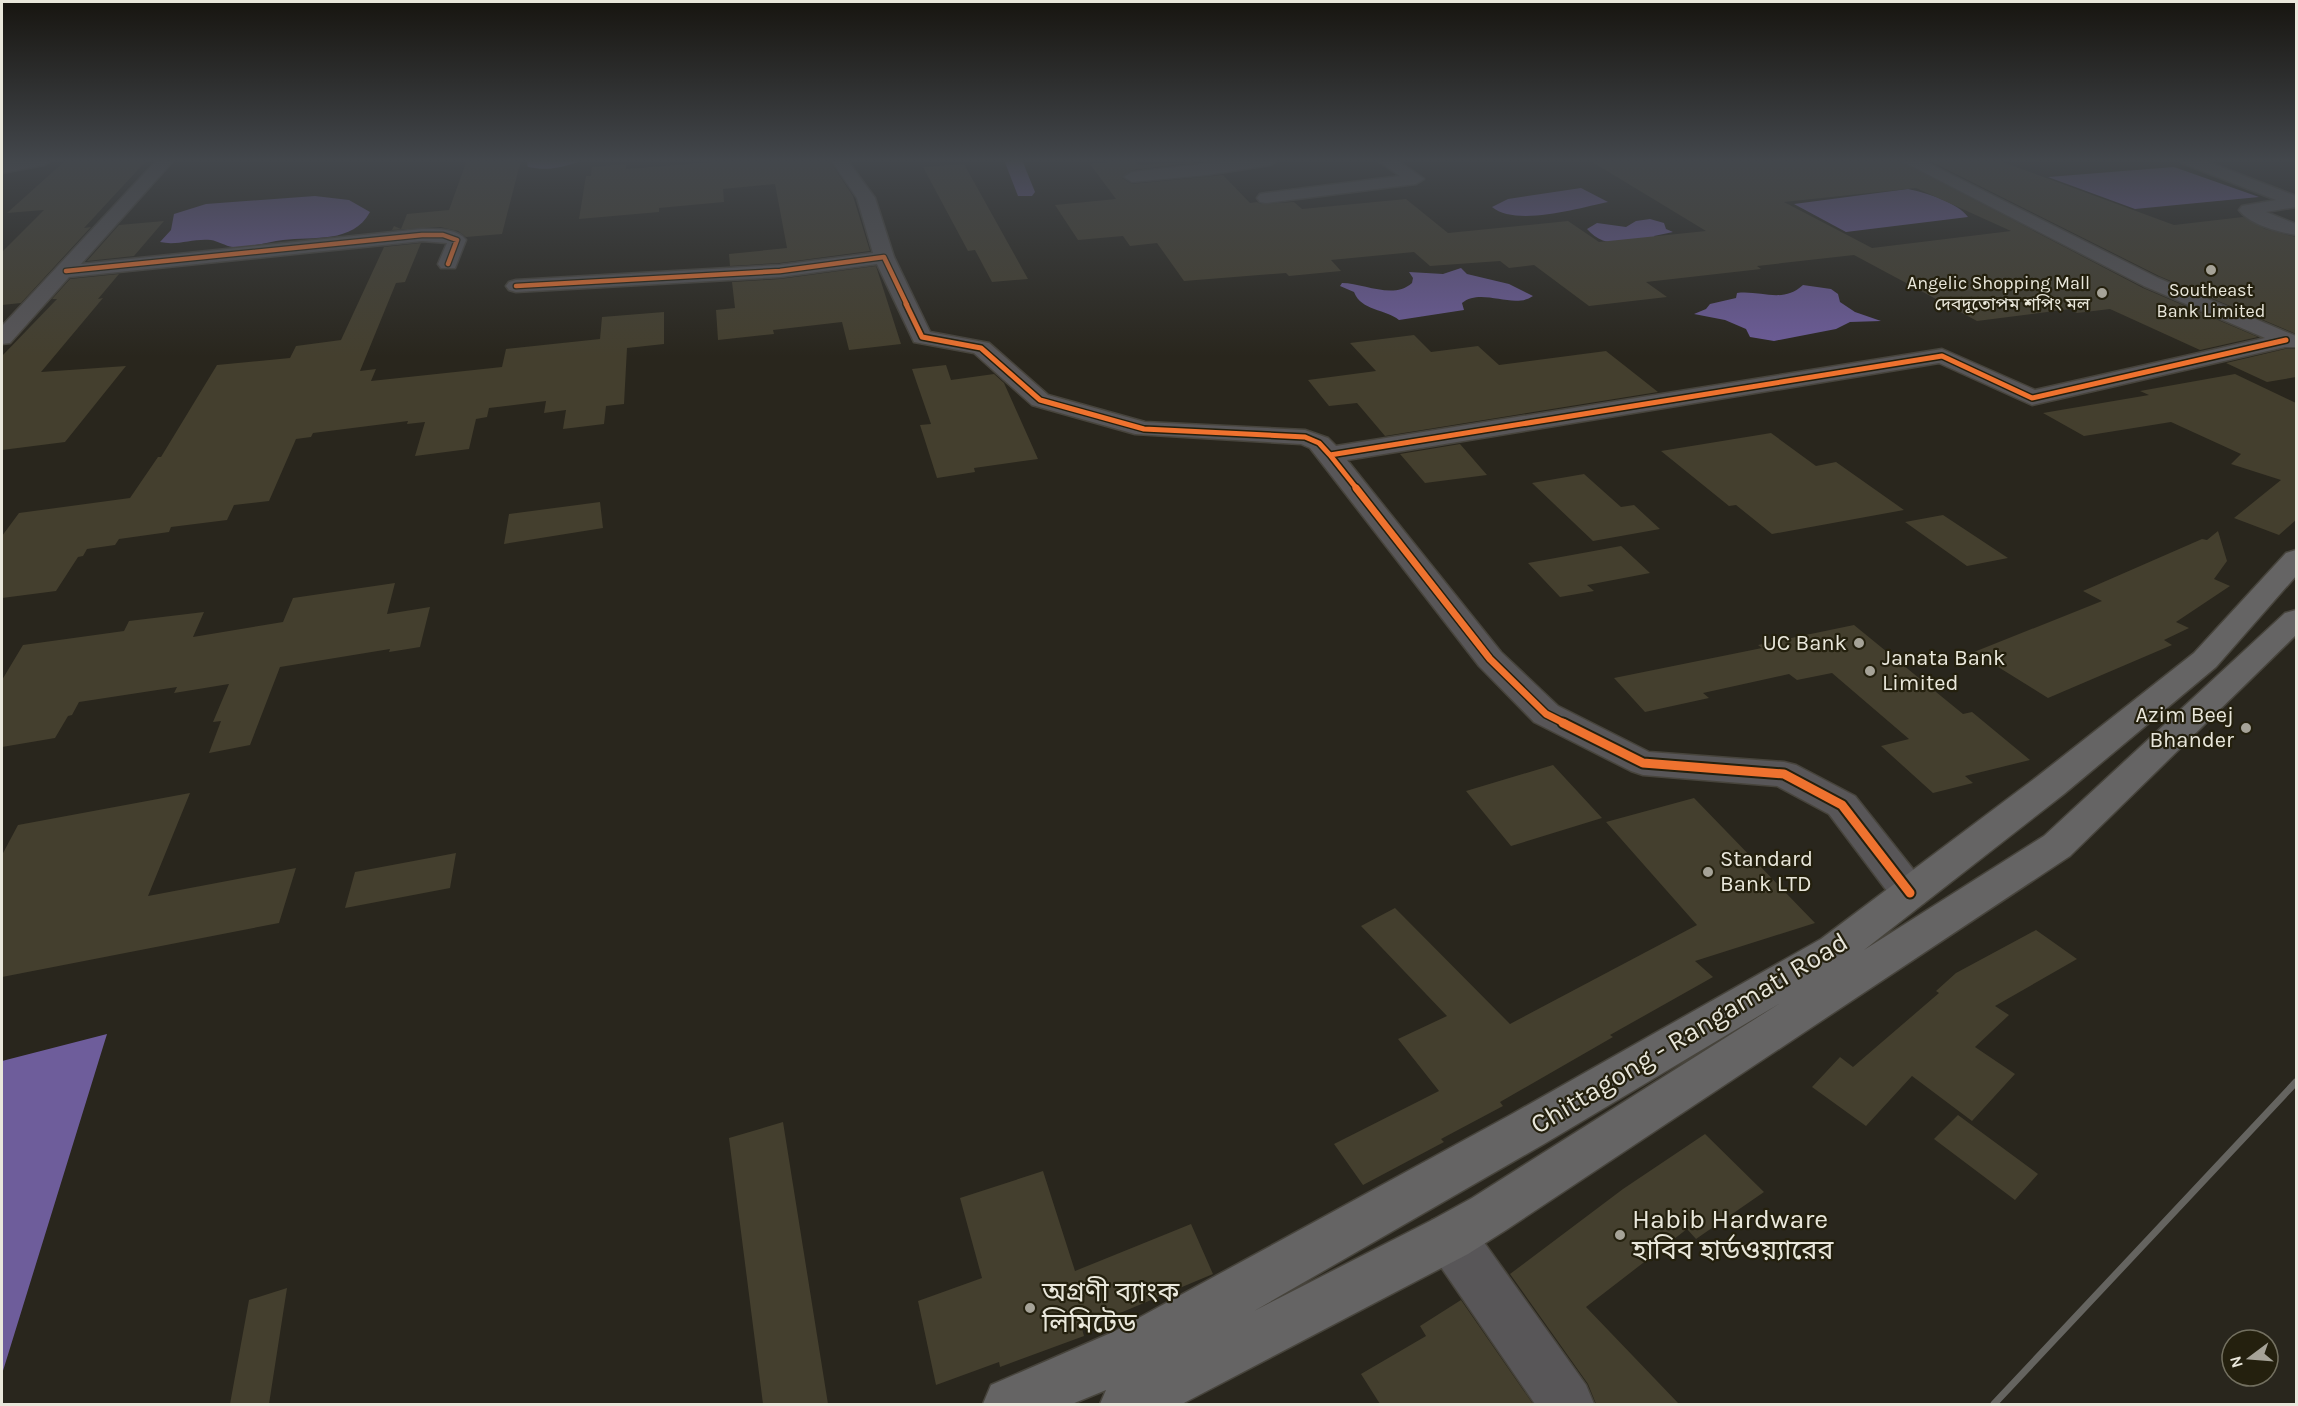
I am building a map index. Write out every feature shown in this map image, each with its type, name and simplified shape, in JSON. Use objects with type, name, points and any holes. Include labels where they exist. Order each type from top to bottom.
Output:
[{"type":"highway","name":"Chittagong - Rangamati Road","points":[[1010,1404],[1132,1352],[1528,1129],[1835,950],[2051,785],[2205,660],[2296,559]]},
{"type":"highway","name":"Chittagong - Rangamati Road","points":[[1127,1404],[1450,1237],[1499,1208],[2058,846],[2296,619]]},
{"type":"street","points":[[2,338],[107,226]]},
{"type":"street","points":[[874,226],[884,257],[922,337],[981,348],[1040,400],[1144,429],[1305,437],[1319,443],[1490,658],[1546,714],[1643,763],[1784,774],[1842,805],[1910,893]]},
{"type":"street","points":[[2041,226],[2151,282],[2291,342]]},
{"type":"street","points":[[66,271],[422,235],[443,236],[457,240],[448,264]]},
{"type":"street","points":[[516,286],[780,270],[884,257]]},
{"type":"street","points":[[1330,455],[1942,356],[2032,398],[2291,342]]},
{"type":"street","points":[[1450,1237],[1567,1404]]},
{"type":"shaded area","points":[[172,226],[358,226],[343,234],[331,237],[283,240],[239,247],[211,240],[160,242],[171,230]]},
{"type":"shaded area","points":[[1593,226],[1665,226],[1666,229],[1673,232],[1654,236],[1656,239],[1619,243],[1602,240],[1587,229]]},
{"type":"shaded area","points":[[1834,226],[1898,226],[1846,232]]},
{"type":"shaded area","points":[[1461,268],[1467,274],[1509,284],[1533,296],[1516,301],[1479,297],[1462,303],[1464,310],[1399,320],[1362,303],[1354,292],[1340,286],[1342,283],[1396,290],[1412,283],[1413,278],[1409,272],[1443,274]]},
{"type":"shaded area","points":[[1803,285],[1831,289],[1838,294],[1840,302],[1855,312],[1881,321],[1850,322],[1836,329],[1774,341],[1750,337],[1746,329],[1725,320],[1694,314],[1706,309],[1710,304],[1736,298],[1737,293],[1780,295],[1795,291]]},
{"type":"shaded area","points":[[107,1034],[2,1374],[2,1061]]},
{"type":"building","points":[[28,226],[91,227],[21,303],[2,305],[2,252]]},
{"type":"building","points":[[118,226],[160,226],[134,256],[87,261]]},
{"type":"building","points":[[394,226],[401,229],[402,226],[504,226],[502,234],[466,237],[458,231],[440,227],[392,230]]},
{"type":"building","points":[[783,226],[862,226],[870,251],[780,263],[730,266],[729,254],[787,248]]},
{"type":"building","points":[[954,226],[998,226],[1028,279],[992,282],[975,250],[968,251]]},
{"type":"building","points":[[1069,226],[1439,226],[1448,233],[1522,226],[1575,226],[1599,242],[1706,231],[1697,226],[1829,226],[1872,248],[2011,231],[1999,226],[2024,226],[2143,288],[2258,337],[2200,350],[2110,309],[2077,313],[2070,309],[1977,321],[1854,255],[1757,266],[1761,269],[1646,282],[1667,297],[1589,306],[1534,265],[1509,268],[1500,261],[1430,266],[1414,252],[1331,260],[1341,271],[1184,281],[1157,243],[1130,246],[1123,236],[1078,240]]},
{"type":"building","points":[[2059,226],[2259,226],[2296,237],[2296,334],[2159,276]]},
{"type":"building","points":[[421,243],[405,282],[396,283],[360,371],[376,369],[371,381],[502,367],[506,349],[600,339],[602,317],[664,312],[664,344],[627,348],[624,404],[606,406],[604,424],[563,429],[566,410],[544,413],[546,401],[489,408],[487,417],[476,419],[469,449],[415,456],[425,422],[407,424],[408,421],[313,433],[311,437],[296,439],[269,501],[234,505],[227,520],[171,527],[169,532],[119,539],[115,545],[87,549],[83,556],[78,557],[56,591],[2,598],[2,536],[19,513],[130,498],[158,457],[161,457],[217,365],[290,358],[296,346],[341,340],[384,247]]},
{"type":"building","points":[[876,266],[901,344],[849,350],[842,322],[773,330],[774,334],[718,340],[716,310],[735,308],[732,282],[780,279]]},
{"type":"building","points":[[119,274],[98,299],[103,298],[41,372],[126,366],[65,442],[2,450],[2,356],[57,299],[52,299],[70,279]]},
{"type":"building","points":[[1414,335],[1431,352],[1478,346],[1499,365],[1606,351],[1658,392],[1385,436],[1357,403],[1329,406],[1308,380],[1376,371],[1350,343]]},
{"type":"building","points":[[2285,349],[2296,349],[2296,377],[2267,382],[2226,363]]},
{"type":"building","points":[[946,365],[951,380],[994,374],[1004,383],[1038,459],[974,468],[975,472],[937,478],[920,425],[931,424],[912,369]]},
{"type":"building","points":[[2235,374],[2296,403],[2296,520],[2279,535],[2234,518],[2281,480],[2231,464],[2241,454],[2171,422],[2084,436],[2043,413],[2149,395],[2140,391]]},
{"type":"building","points":[[1771,433],[1816,466],[1836,462],[1904,510],[1772,534],[1736,505],[1729,506],[1661,451]]},
{"type":"building","points":[[1460,444],[1487,475],[1425,483],[1400,454]]},
{"type":"building","points":[[1584,474],[1621,507],[1634,505],[1660,529],[1593,541],[1532,483]]},
{"type":"building","points":[[600,502],[603,528],[504,544],[509,514]]},
{"type":"building","points":[[1943,515],[2008,558],[1967,566],[1905,522]]},
{"type":"building","points":[[2218,531],[2227,561],[2214,579],[2230,586],[2176,622],[2189,628],[2164,640],[2172,645],[2048,698],[1974,652],[2102,601],[2083,591],[2202,539],[2207,540]]},
{"type":"building","points":[[1621,546],[1650,573],[1587,585],[1594,591],[1560,597],[1528,563]]},
{"type":"building","points":[[395,583],[387,614],[430,607],[420,647],[389,652],[390,649],[280,667],[250,745],[209,753],[221,721],[213,722],[229,684],[174,693],[177,687],[79,702],[55,738],[2,747],[2,680],[23,645],[124,631],[129,621],[204,612],[193,637],[283,622],[293,598]]},
{"type":"building","points":[[1854,625],[1963,714],[1972,712],[2030,760],[1965,776],[1973,783],[1933,793],[1881,746],[1909,739],[1832,673],[1797,680],[1789,674],[1703,693],[1709,698],[1645,712],[1614,678],[1762,648],[1758,645]]},
{"type":"building","points":[[1553,765],[1602,818],[1511,846],[1466,791]]},
{"type":"building","points":[[190,793],[148,896],[296,868],[279,923],[2,977],[2,855],[18,825]]},
{"type":"building","points":[[1694,798],[1815,923],[1695,961],[1713,977],[1610,1035],[1613,1037],[1500,1102],[1503,1106],[1441,1139],[1444,1142],[1363,1185],[1334,1144],[1439,1091],[1398,1039],[1447,1016],[1361,926],[1395,908],[1510,1024],[1697,925],[1606,822]]},
{"type":"building","points":[[456,853],[450,888],[345,908],[355,872]]},
{"type":"building","points":[[2036,930],[2077,959],[1995,1006],[2009,1015],[1975,1047],[2015,1074],[1972,1121],[1912,1076],[1866,1126],[1812,1087],[1840,1057],[1853,1067],[1939,993],[1936,991],[1956,973]]},
{"type":"building","points":[[1958,1115],[2038,1174],[2015,1200],[1934,1139]]},
{"type":"building","points":[[783,1122],[828,1404],[763,1404],[729,1138]]},
{"type":"building","points":[[1705,1134],[1764,1192],[1696,1239],[1687,1229],[1586,1307],[1679,1404],[1596,1404],[1588,1384],[1510,1274],[1623,1189]]},
{"type":"building","points":[[1043,1171],[1075,1271],[1191,1224],[1213,1274],[1082,1329],[1084,1336],[1000,1367],[999,1362],[936,1385],[918,1301],[982,1278],[960,1198]]},
{"type":"building","points":[[287,1288],[269,1404],[230,1404],[249,1300]]},
{"type":"building","points":[[1461,1300],[1533,1404],[1380,1404],[1361,1374],[1426,1336],[1420,1326]]},
{"type":"railway","points":[[1994,1404],[2296,1082]]},
{"type":"cycle path","points":[[66,271],[422,235],[443,235],[457,240],[448,264]]},
{"type":"cycle path","points":[[516,286],[780,271],[884,257],[922,337],[981,348],[1040,400],[1144,429],[1305,437],[1319,443],[1330,455],[1942,356],[2032,398],[2286,340]]},
{"type":"cycle path","points":[[1330,455],[1490,659],[1546,714],[1643,763],[1784,774],[1842,805],[1910,893]]},
{"type":"place","name":"Southeast Bank Limited","points":[[2211,270]]},
{"type":"place","name":"Angelic Shopping Mall দেবদূতোপম শপিং মল","points":[[2102,293]]},
{"type":"place","name":"UC Bank","points":[[1859,643]]},
{"type":"place","name":"Janata Bank Limited","points":[[1870,671]]},
{"type":"place","name":"Azim Beej Bhander","points":[[2246,728]]},
{"type":"place","name":"Standard Bank LTD","points":[[1708,872]]},
{"type":"place","name":"Habib Hardware হাবিব হার্ডওয়্যারের","points":[[1620,1235]]},
{"type":"place","name":"অগ্রণী ব্যাংক লিমিটেড","points":[[1030,1308]]}]
